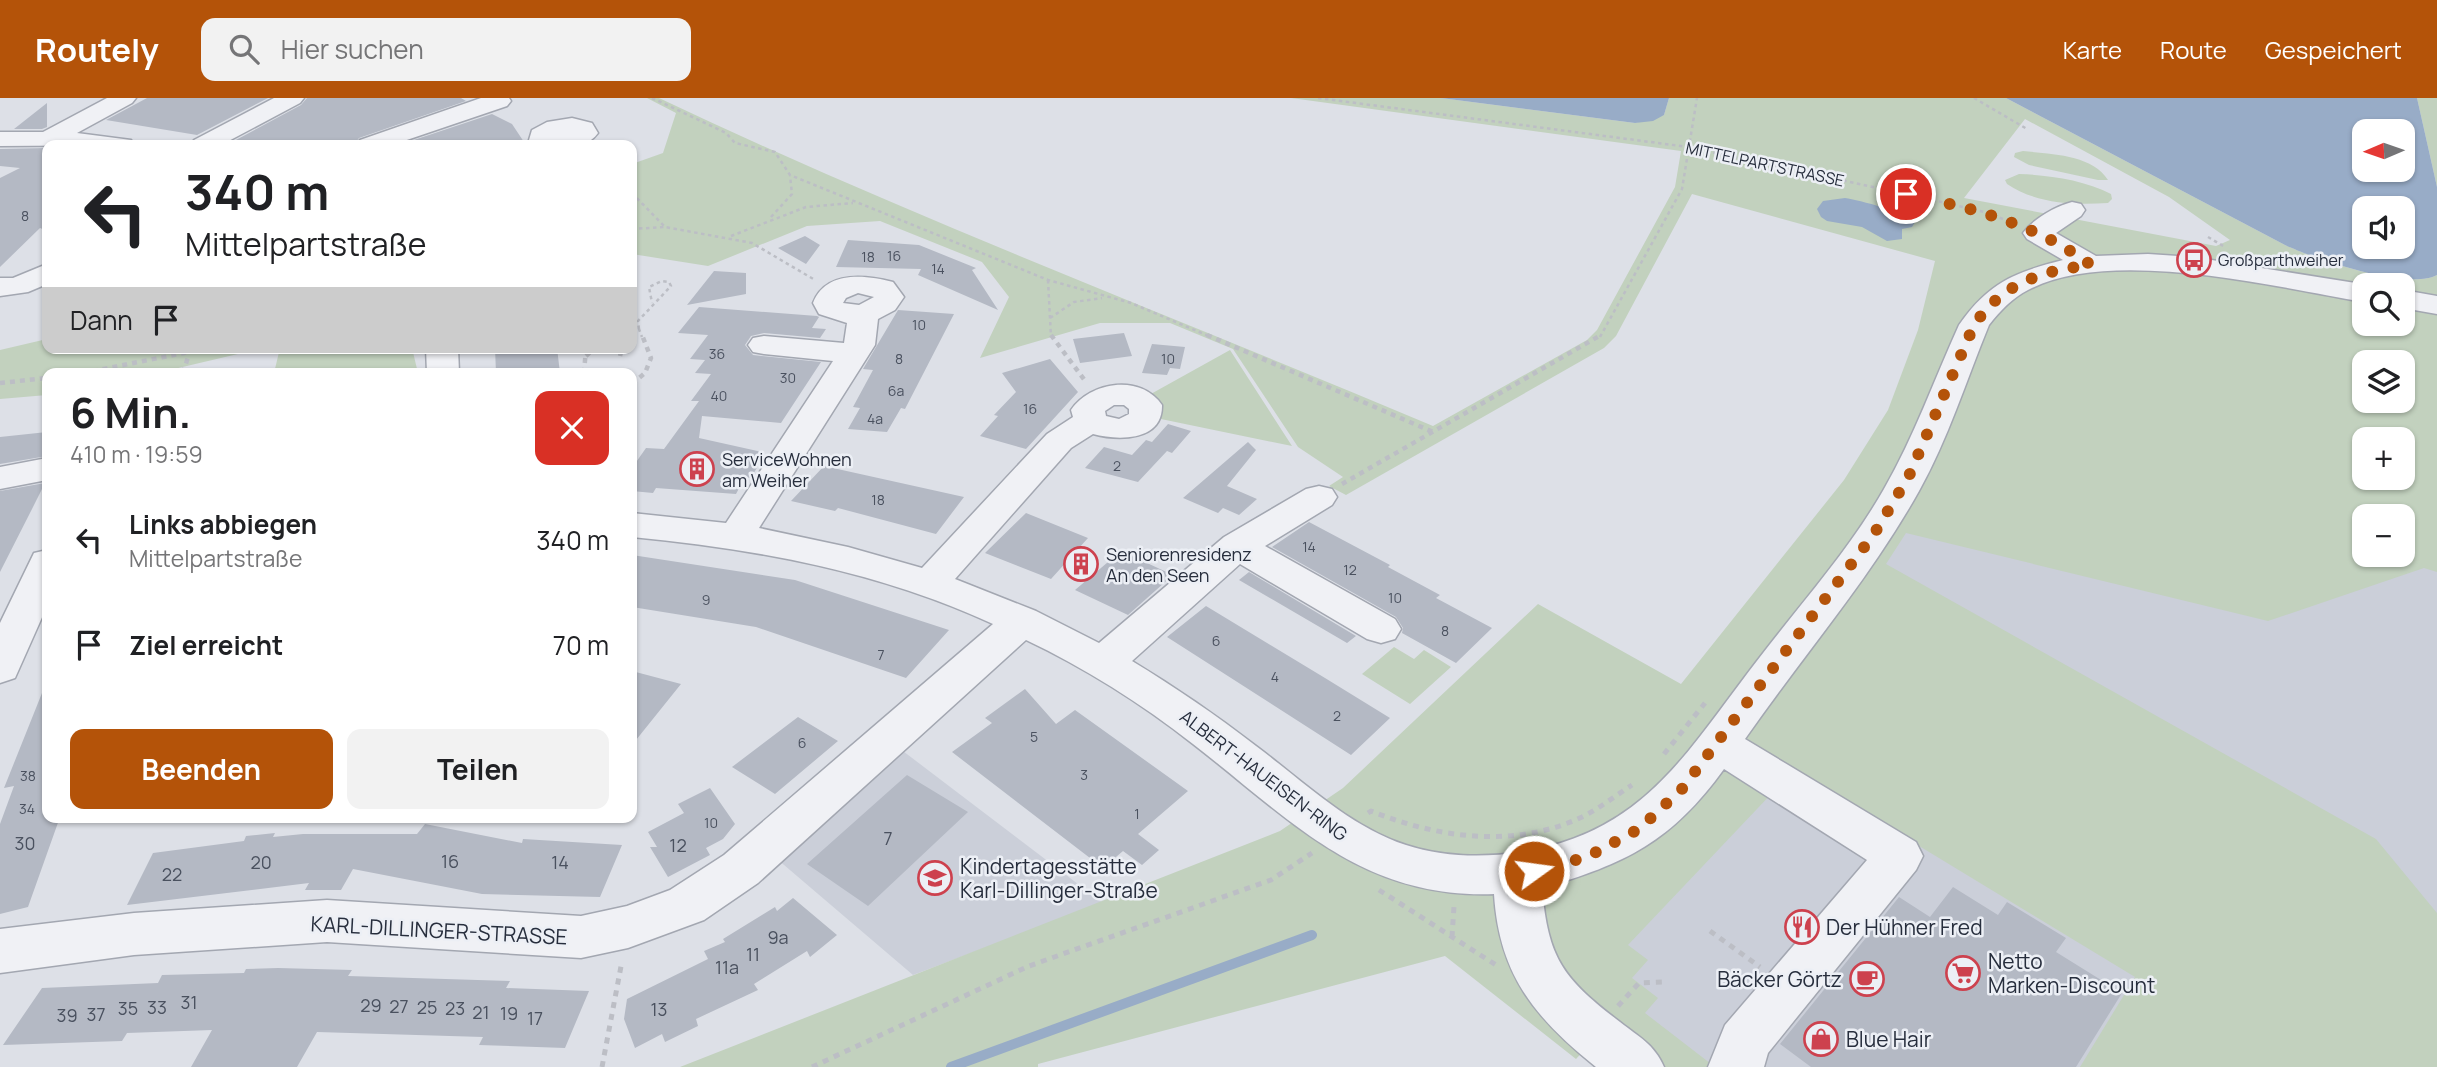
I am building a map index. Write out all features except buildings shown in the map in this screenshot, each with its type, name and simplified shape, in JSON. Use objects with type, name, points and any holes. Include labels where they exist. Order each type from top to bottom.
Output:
[{"type":"street","points":[[50,139],[124,98]]},
{"type":"street","points":[[212,140],[292,98]]},
{"type":"street","points":[[387,140],[512,105],[556,127]]},
{"type":"street","points":[[0,139],[62,140]]},
{"type":"street","points":[[2072,210],[2037,233],[2091,265],[2141,263],[2196,267],[2352,291]]},
{"type":"street","name":"ALBERT-HAUEISEN-RING","points":[[637,526],[736,536],[842,558],[930,583],[1022,621],[1104,662],[1181,712],[1338,834],[1374,853],[1431,871],[1484,875],[1517,874],[1551,868],[1587,857],[1639,829],[1682,789],[1718,744],[1874,534],[1909,476],[1974,325],[1988,304],[2025,280],[2057,270],[2091,265]]},
{"type":"street","points":[[0,287],[18,286],[42,275]]},
{"type":"street","points":[[736,536],[859,345],[864,313],[886,302],[888,297],[883,288],[858,284],[836,292]]},
{"type":"street","points":[[2415,301],[2437,305]]},
{"type":"street","points":[[759,342],[853,353]]},
{"type":"street","points":[[930,583],[1059,441],[1095,410]]},
{"type":"street","points":[[0,478],[42,470]]},
{"type":"street","points":[[1104,662],[1237,546],[1320,497]]},
{"type":"street","points":[[1237,546],[1381,629]]},
{"type":"street","points":[[0,668],[42,573]]},
{"type":"street","name":"KARL-DILLINGER-STRASSE","points":[[0,951],[134,934],[327,921],[554,937],[582,937],[628,927],[687,905],[741,869],[1022,621]]},
{"type":"street","points":[[1718,744],[1899,856],[1744,1042],[1740,1062],[1735,1067]]},
{"type":"street","points":[[1517,874],[1523,935],[1536,969],[1558,1004],[1637,1067]]},
{"type":"path","points":[[652,98],[726,133],[735,143],[775,152],[790,175],[793,190],[790,198],[771,218]]},
{"type":"path","name":"MITTELPARTSTRASSE","points":[[1318,98],[1688,147],[1972,209],[2037,233]]},
{"type":"path","points":[[1320,497],[1600,337],[1682,189],[1697,98]]},
{"type":"path","points":[[1974,98],[2027,128]]},
{"type":"path","points":[[790,175],[1048,279],[1131,303],[1433,432]]},
{"type":"path","points":[[637,197],[665,227]]},
{"type":"path","points":[[730,237],[771,218],[822,203],[864,206]]},
{"type":"path","points":[[637,229],[665,227],[752,243],[836,292]]},
{"type":"path","points":[[1048,279],[1051,340],[1095,410]]},
{"type":"path","points":[[637,380],[650,364],[649,350],[638,321],[652,303],[671,286],[669,282],[662,281],[649,287],[652,303]]},
{"type":"path","points":[[1049,318],[1058,309],[1072,302],[1087,298],[1110,298]]},
{"type":"path","points":[[111,368],[189,354],[185,368]]},
{"type":"path","points":[[585,368],[585,356],[588,354]]},
{"type":"path","points":[[0,383],[42,379]]},
{"type":"path","points":[[1661,758],[1710,696]]},
{"type":"path","points":[[812,1067],[1028,966],[1271,880],[1371,811],[1397,823],[1436,834],[1499,837],[1578,819],[1635,784]]},
{"type":"path","points":[[1373,886],[1504,970]]},
{"type":"path","points":[[602,1067],[628,927]]},
{"type":"path","points":[[1594,1033],[1639,984],[1663,982]]},
{"type":"shaded area","points":[[2437,314],[2437,1067],[1654,1067],[1552,907],[1905,533],[2352,329],[2352,336],[2415,336],[2415,320]]},
{"type":"shaded area","name":"Kindertagesstätte Karl-Dillinger-Straße","points":[[895,745],[1103,903],[913,975],[770,853]]},
{"type":"green space","points":[[647,98],[659,98],[850,185],[1433,426],[1587,340],[1597,330],[1675,187],[1681,151],[1291,98],[1441,98],[1635,123],[1664,115],[1669,98],[2006,98],[2285,245],[2339,265],[2370,273],[2352,273],[2352,336],[2415,336],[2415,279],[2437,275],[2437,572],[2424,568],[2268,621],[1906,533],[1886,564],[2376,839],[2437,913],[2437,1067],[2080,1067],[2135,977],[1794,770],[1628,945],[1648,960],[1632,978],[1658,998],[1645,1013],[1715,1067],[1654,1067],[1605,1028],[1576,1059],[1445,956],[1038,1064],[1038,1067],[680,1067],[1280,831],[1343,788],[1538,604],[1681,684],[1844,480],[1888,410],[1918,330],[1935,261],[1692,194],[1616,336],[1604,348],[1346,495],[1329,486],[1343,477],[1298,447],[1233,349],[1170,323],[1100,323],[980,358],[1009,297],[982,262],[880,221],[807,226],[708,266],[637,255],[637,162],[663,153],[676,113]],"holes":[[[2025,119],[2169,197],[2230,240],[2216,246],[1964,198]]]},
{"type":"green space","points":[[2417,98],[2437,98],[2437,187]]},
{"type":"green space","points":[[2023,151],[2081,160],[2101,171],[2108,180],[2029,165],[2014,157],[2015,153]]},
{"type":"green space","points":[[2019,174],[2078,182],[2111,194],[2112,199],[2108,203],[2082,204],[2031,196],[2007,184],[2005,180]]},
{"type":"green space","points":[[42,340],[42,354],[238,354],[178,368],[42,368],[42,395],[0,399],[0,350]]},
{"type":"green space","points":[[1230,350],[1292,446],[1156,418],[1149,395]]},
{"type":"green space","points":[[279,354],[413,354],[417,368],[275,368]]},
{"type":"green space","points":[[1394,647],[1414,659],[1424,650],[1451,667],[1410,704],[1362,674]]},
{"type":"water","points":[[1441,98],[1669,98],[1664,115],[1653,121],[1635,123]]},
{"type":"water","name":"Großparthweiher","points":[[2006,98],[2417,98],[2437,187],[2437,275],[2415,279],[2415,273],[2370,273],[2317,258],[2285,245]]},
{"type":"water","points":[[1845,198],[1893,211],[1915,222],[1912,227],[1902,229],[1902,239],[1887,241],[1862,227],[1827,221],[1821,217],[1817,209],[1823,201]]},
{"type":"waterway","points":[[951,1067],[1312,935]]},
{"type":"place","name":"Großparthweiher","points":[[2194,260]]},
{"type":"place","name":"ServiceWohnen am Weiher","points":[[697,469]]},
{"type":"place","name":"Seniorenresidenz An den Seen","points":[[1081,564]]},
{"type":"place","name":"Kindertagesstätte Karl-Dillinger-Straße","points":[[935,878]]},
{"type":"place","name":"Der Hühner Fred","points":[[1802,927]]},
{"type":"place","name":"Netto Marken-Discount","points":[[1963,973]]},
{"type":"place","name":"Bäcker Görtz","points":[[1867,979]]},
{"type":"place","name":"Blue Hair","points":[[1821,1039]]},
{"type":"route","points":[[1534,871],[1587,857],[1639,829],[1682,789],[1874,534],[1909,476],[1974,325],[1988,304],[2025,280],[2057,270],[2091,265],[2076,254],[2012,222],[1984,212],[1906,194]]}]
